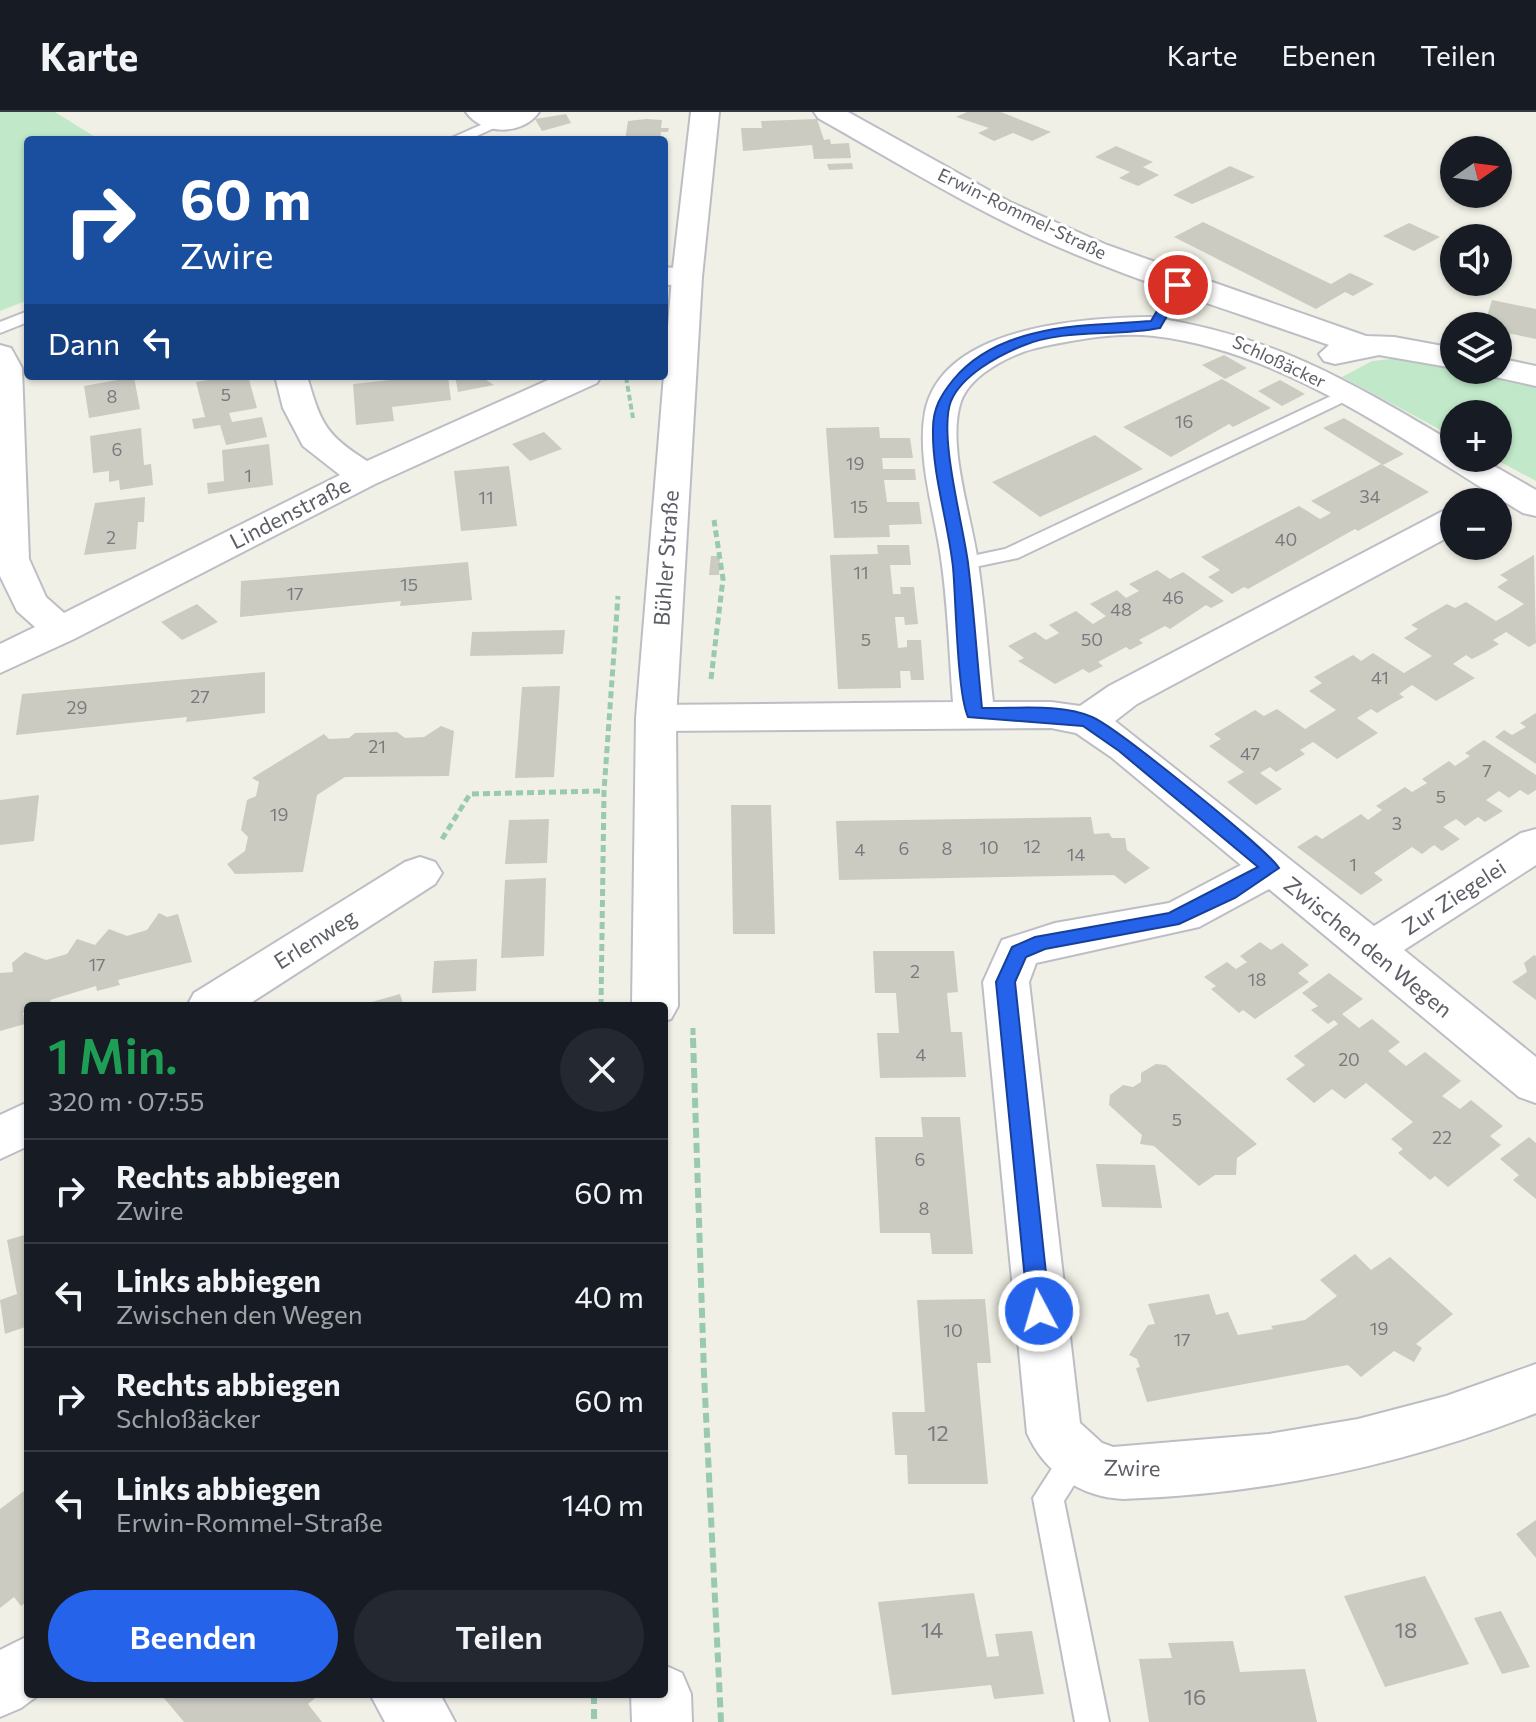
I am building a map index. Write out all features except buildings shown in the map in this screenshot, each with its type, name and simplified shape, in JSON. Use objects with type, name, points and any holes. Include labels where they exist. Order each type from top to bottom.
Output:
[{"type":"street","points":[[497,125],[525,112]]},
{"type":"street","name":"Bühler Straße","points":[[655,1002],[656,718],[675,276],[705,112]]},
{"type":"street","name":"Erwin-Rommel-Straße","points":[[828,112],[982,200],[1057,236],[1178,285],[1363,346]]},
{"type":"street","points":[[1155,325],[1178,285]]},
{"type":"street","name":"Schloßäcker","points":[[974,713],[960,564],[940,428],[945,399],[965,374],[1020,342],[1084,329],[1155,325],[1223,337],[1303,370],[1440,450]]},
{"type":"street","points":[[1303,370],[1343,350],[1363,346],[1385,345],[1440,355]]},
{"type":"street","points":[[0,355],[6,368],[11,559],[30,603],[61,630]]},
{"type":"street","points":[[1512,371],[1536,376]]},
{"type":"street","points":[[292,380],[300,408],[320,446],[364,475]]},
{"type":"street","name":"Lindenstraße","points":[[0,660],[364,475],[491,415],[575,380]]},
{"type":"street","name":"Schloßäcker","points":[[1473,472],[1496,488]]},
{"type":"street","points":[[1087,721],[1123,695],[1440,527]]},
{"type":"street","name":"Zwischen den Wegen","points":[[656,718],[974,713],[1051,715],[1087,721],[1125,747],[1536,1084]]},
{"type":"street","name":"Zur Ziegelei","points":[[1372,949],[1536,844]]},
{"type":"street","name":"Zwire","points":[[1270,868],[1228,893],[1172,919],[1042,942],[1018,952],[1006,982],[1048,1400],[1054,1433],[1076,1458],[1098,1470],[1123,1472],[1265,1463],[1380,1442],[1492,1407],[1536,1388]]},
{"type":"street","name":"Erlenweg","points":[[216,1002],[420,873]]},
{"type":"street","points":[[0,1139],[24,1124]]},
{"type":"street","points":[[0,1687],[24,1669]]},
{"type":"street","points":[[404,1698],[425,1722]]},
{"type":"street","points":[[661,1698],[662,1722]]},
{"type":"lane","points":[[466,136],[497,125]]},
{"type":"lane","points":[[0,328],[24,318]]},
{"type":"lane","points":[[960,564],[1011,554],[1346,394]]},
{"type":"lane","points":[[1076,1458],[1048,1498],[1092,1722]]},
{"type":"path","points":[[702,717],[722,622],[723,553],[710,508]]},
{"type":"path","points":[[420,873],[470,794],[604,791]]},
{"type":"path","points":[[693,1024],[704,1374],[721,1722]]},
{"type":"path","points":[[594,1698],[594,1722]]},
{"type":"green space","points":[[0,112],[55,112],[94,136],[24,136],[24,302],[0,311]]},
{"type":"green space","points":[[1399,358],[1440,366],[1440,384],[1512,384],[1512,381],[1536,386],[1536,481],[1512,468],[1512,400],[1440,400],[1440,430],[1342,377],[1372,361]]},
{"type":"route","points":[[1039,1311],[1006,982],[1018,952],[1042,942],[1172,919],[1228,893],[1270,868],[1125,747],[1087,721],[1051,715],[974,713],[960,564],[940,428],[945,399],[965,374],[990,356],[1020,342],[1053,333],[1119,325],[1155,325],[1164,313],[1172,290],[1178,285]]}]
